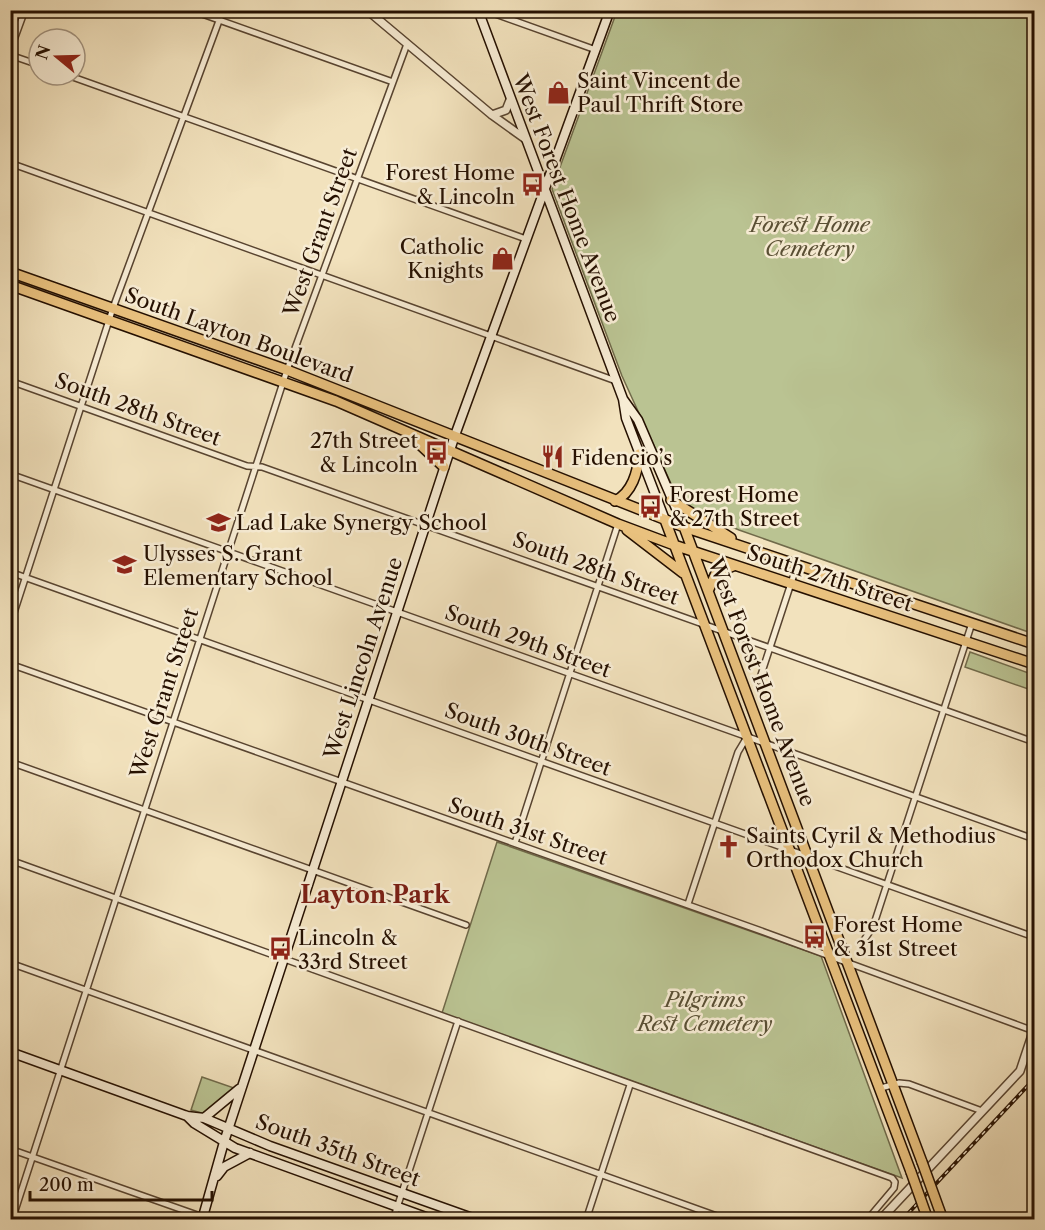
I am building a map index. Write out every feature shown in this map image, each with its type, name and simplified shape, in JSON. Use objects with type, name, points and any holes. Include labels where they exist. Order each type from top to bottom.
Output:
[{"type":"main road","name":"West Lincoln Avenue","points":[[202,1218],[224,1142],[286,959],[444,467],[610,10]]},
{"type":"main road","name":"West Forest Home Avenue","points":[[479,12],[543,190],[623,399],[626,418],[639,454],[881,1088],[928,1220]]},
{"type":"main road","name":"South Layton Boulevard","points":[[10,272],[286,370],[454,438]]},
{"type":"main road","name":"South Layton Boulevard","points":[[10,285],[282,382],[450,450]]},
{"type":"main road","name":"West Forest Home Avenue","points":[[623,399],[638,420],[709,589],[943,1220]]},
{"type":"main road","points":[[406,431],[444,467]]},
{"type":"main road","name":"South 27th Street","points":[[454,438],[684,527],[973,621],[1035,644]]},
{"type":"main road","name":"South 27th Street","points":[[450,450],[618,524],[674,545],[1035,664]]},
{"type":"main road","points":[[615,501],[629,489],[639,454]]},
{"type":"main road","points":[[672,500],[746,548]]},
{"type":"main road","points":[[618,524],[686,574]]},
{"type":"main road","points":[[709,589],[716,573],[734,566]]},
{"type":"main road","name":"South 35th Street","points":[[10,1052],[187,1116],[204,1118],[478,1220]]},
{"type":"main road","points":[[204,1118],[234,1095],[243,1084]]},
{"type":"main road","name":"South 35th Street","points":[[187,1116],[224,1142],[249,1153],[434,1220]]},
{"type":"main road","points":[[213,1181],[224,1167],[249,1153]]},
{"type":"street","points":[[10,51],[26,10]]},
{"type":"street","points":[[191,10],[393,82]]},
{"type":"street","points":[[10,626],[113,308],[223,10]]},
{"type":"street","points":[[370,11],[492,115],[524,138]]},
{"type":"street","points":[[479,12],[487,11],[596,50]]},
{"type":"street","name":"West Grant Street","points":[[12,1220],[286,370],[407,44]]},
{"type":"street","points":[[10,55],[27,61]]},
{"type":"street","points":[[87,82],[526,239]]},
{"type":"street","points":[[492,115],[506,110],[510,100]]},
{"type":"street","points":[[10,163],[616,381]]},
{"type":"street","name":"South 28th Street","points":[[10,381],[247,466],[262,467],[1035,742]]},
{"type":"street","name":"South 29th Street","points":[[10,474],[1035,839]]},
{"type":"street","points":[[515,843],[618,524]]},
{"type":"street","points":[[759,681],[797,565]]},
{"type":"street","name":"South 30th Street","points":[[10,572],[1035,937]]},
{"type":"street","points":[[864,940],[872,932],[886,883],[973,621]]},
{"type":"street","name":"South 31st Street","points":[[10,664],[688,904],[1034,1030]]},
{"type":"street","points":[[688,904],[738,752],[747,737]]},
{"type":"street","points":[[10,762],[144,812],[466,925]]},
{"type":"street","points":[[10,860],[892,1178],[896,1183],[894,1188],[867,1220]]},
{"type":"street","points":[[10,963],[728,1220]]},
{"type":"street","points":[[393,1220],[458,1021]]},
{"type":"street","points":[[880,1220],[1020,1071],[1034,1030]]},
{"type":"street","points":[[881,1088],[893,1084],[909,1084],[982,1111]]},
{"type":"street","points":[[586,1220],[630,1085]]},
{"type":"street","points":[[10,1149],[202,1218]]},
{"type":"green space","name":"Forest Home Cemetery","points":[[617,11],[1034,11],[1034,634],[739,530],[683,506],[679,501],[622,376],[552,189]]},
{"type":"green space","points":[[970,652],[1034,675],[1034,691],[965,667]]},
{"type":"green space","name":"Pilgrims Rest Cemetery","points":[[497,842],[821,956],[902,1178],[442,1013]]},
{"type":"green space","points":[[202,1077],[234,1088],[205,1114],[191,1110]]},
{"type":"railway","points":[[902,1220],[1034,1079]]},
{"type":"place","name":"Saint Vincent de Paul Thrift Store","points":[[559,92]]},
{"type":"place","name":"Forest Home & Lincoln","points":[[533,184]]},
{"type":"place","name":"Catholic Knights","points":[[502,258]]},
{"type":"place","name":"27th Street & Lincoln","points":[[436,452]]},
{"type":"place","name":"Fidencio’s","points":[[553,457]]},
{"type":"place","name":"Forest Home & 27th Street","points":[[651,506]]},
{"type":"place","name":"Lad Lake Synergy School","points":[[218,522]]},
{"type":"place","name":"Ulysses S. Grant Elementary School","points":[[125,565]]},
{"type":"place","name":"Saints Cyril & Methodius Orthodox Church","points":[[728,847]]},
{"type":"place","name":"Forest Home & 31st Street","points":[[815,936]]},
{"type":"place","name":"Lincoln & 33rd Street","points":[[280,949]]},
{"type":"district","name":"Layton Park","points":[[375,894]]}]
